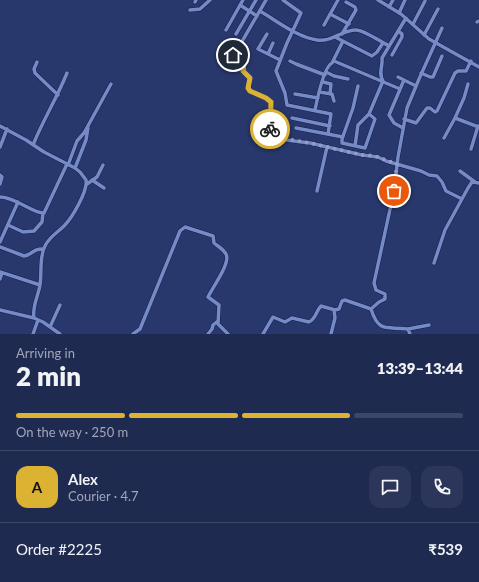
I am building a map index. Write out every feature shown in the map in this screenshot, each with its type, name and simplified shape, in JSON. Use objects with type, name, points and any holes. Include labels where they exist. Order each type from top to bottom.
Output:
[{"type":"street","points":[[190,10],[200,9],[210,0]]},
{"type":"street","points":[[226,30],[243,0]]},
{"type":"street","points":[[236,34],[256,0]]},
{"type":"street","points":[[266,0],[233,56],[244,63],[243,71],[250,78],[248,88],[250,91],[266,98],[271,102],[271,136],[362,155],[375,156],[421,171],[429,175],[436,176],[442,182],[446,191],[462,199]]},
{"type":"street","points":[[283,0],[290,2],[301,12],[280,60],[276,74],[285,93],[287,105],[331,114],[328,134]]},
{"type":"street","points":[[324,25],[338,0]]},
{"type":"street","points":[[378,0],[406,18],[424,35],[479,67]]},
{"type":"street","points":[[389,7],[393,0]]},
{"type":"street","points":[[399,13],[405,0]]},
{"type":"street","points":[[413,24],[425,1]]},
{"type":"street","points":[[342,34],[349,24],[356,8],[346,2]]},
{"type":"street","points":[[240,5],[257,16]]},
{"type":"street","points":[[424,35],[438,9]]},
{"type":"street","points":[[260,11],[293,31],[309,38],[325,40],[358,30],[389,46]]},
{"type":"street","points":[[330,14],[349,24]]},
{"type":"street","points":[[355,146],[358,125],[369,114],[383,81],[380,74],[383,64],[382,58],[406,18]]},
{"type":"street","points":[[371,309],[385,299],[385,294],[376,290],[374,283],[394,191],[404,120],[421,73],[442,28]]},
{"type":"street","points":[[392,55],[402,37],[402,34],[398,31]]},
{"type":"street","points":[[267,34],[258,50],[280,60]]},
{"type":"street","points":[[335,37],[372,56],[383,43]]},
{"type":"street","points":[[315,110],[322,82],[329,65],[334,61],[343,41]]},
{"type":"street","points":[[268,54],[273,43]]},
{"type":"street","points":[[421,73],[433,77],[442,56]]},
{"type":"street","points":[[290,61],[326,74],[348,79]]},
{"type":"street","points":[[334,61],[400,89]]},
{"type":"street","points":[[404,120],[414,123],[418,122],[427,108],[437,112],[455,73],[458,71],[466,71],[471,61]]},
{"type":"street","points":[[37,62],[34,69],[35,73],[42,78],[58,95]]},
{"type":"street","points":[[33,145],[46,116],[58,95],[67,73]]},
{"type":"street","points":[[398,77],[416,86]]},
{"type":"street","points":[[403,128],[394,123],[389,114],[404,80]]},
{"type":"street","points":[[322,82],[331,84],[330,94]]},
{"type":"street","points":[[8,225],[23,232],[33,231],[41,224],[43,213],[46,211],[77,140],[84,133],[111,84]]},
{"type":"street","points":[[444,138],[464,98],[468,84]]},
{"type":"street","points":[[358,86],[342,143],[364,148],[366,147],[375,119],[369,114]]},
{"type":"street","points":[[319,92],[333,95],[334,101]]},
{"type":"street","points":[[295,94],[318,98]]},
{"type":"street","points":[[292,118],[330,126]]},
{"type":"street","points":[[455,118],[479,127],[471,149]]},
{"type":"street","points":[[0,126],[75,168],[84,176],[87,184]]},
{"type":"street","points":[[75,168],[86,140],[88,126]]},
{"type":"street","points":[[296,128],[343,137]]},
{"type":"street","points":[[0,146],[7,129]]},
{"type":"street","points":[[317,191],[327,147]]},
{"type":"street","points":[[34,318],[34,305],[40,285],[43,249],[48,240],[69,220],[87,184],[99,175],[103,165]]},
{"type":"street","points":[[460,171],[477,182]]},
{"type":"street","points":[[0,175],[2,177],[0,184]]},
{"type":"street","points":[[92,180],[104,188]]},
{"type":"street","points":[[434,263],[444,230],[470,183],[477,182]]},
{"type":"street","points":[[0,197],[7,197],[43,213]]},
{"type":"street","points":[[0,242],[18,202]]},
{"type":"street","points":[[133,334],[140,329],[180,231],[185,227],[213,236],[214,243],[223,249],[227,257],[227,263],[209,296],[210,299],[219,305],[218,321],[220,326],[228,334]]},
{"type":"street","points":[[0,247],[24,256],[28,255],[34,250],[43,249]]},
{"type":"street","points":[[0,279],[1,272],[40,285]]},
{"type":"street","points":[[263,334],[273,317],[285,322],[292,318],[309,322],[314,320],[319,307],[323,306],[337,310],[343,300],[371,309]]},
{"type":"street","points":[[50,327],[60,305]]},
{"type":"street","points":[[371,309],[375,321],[379,325],[408,330],[429,325]]},
{"type":"street","points":[[0,310],[34,318],[60,334]]},
{"type":"street","points":[[331,334],[335,318],[334,310]]},
{"type":"street","points":[[33,334],[38,320]]},
{"type":"street","points":[[208,334],[213,325],[218,321]]},
{"type":"street","points":[[408,330],[410,334]]},
{"type":"way so far","points":[[270,129],[271,136],[362,155],[375,156],[397,164],[394,191]]},
{"type":"route","points":[[233,55],[234,58],[245,64],[243,71],[250,78],[249,90],[254,94],[266,98],[272,103],[270,129]]}]
